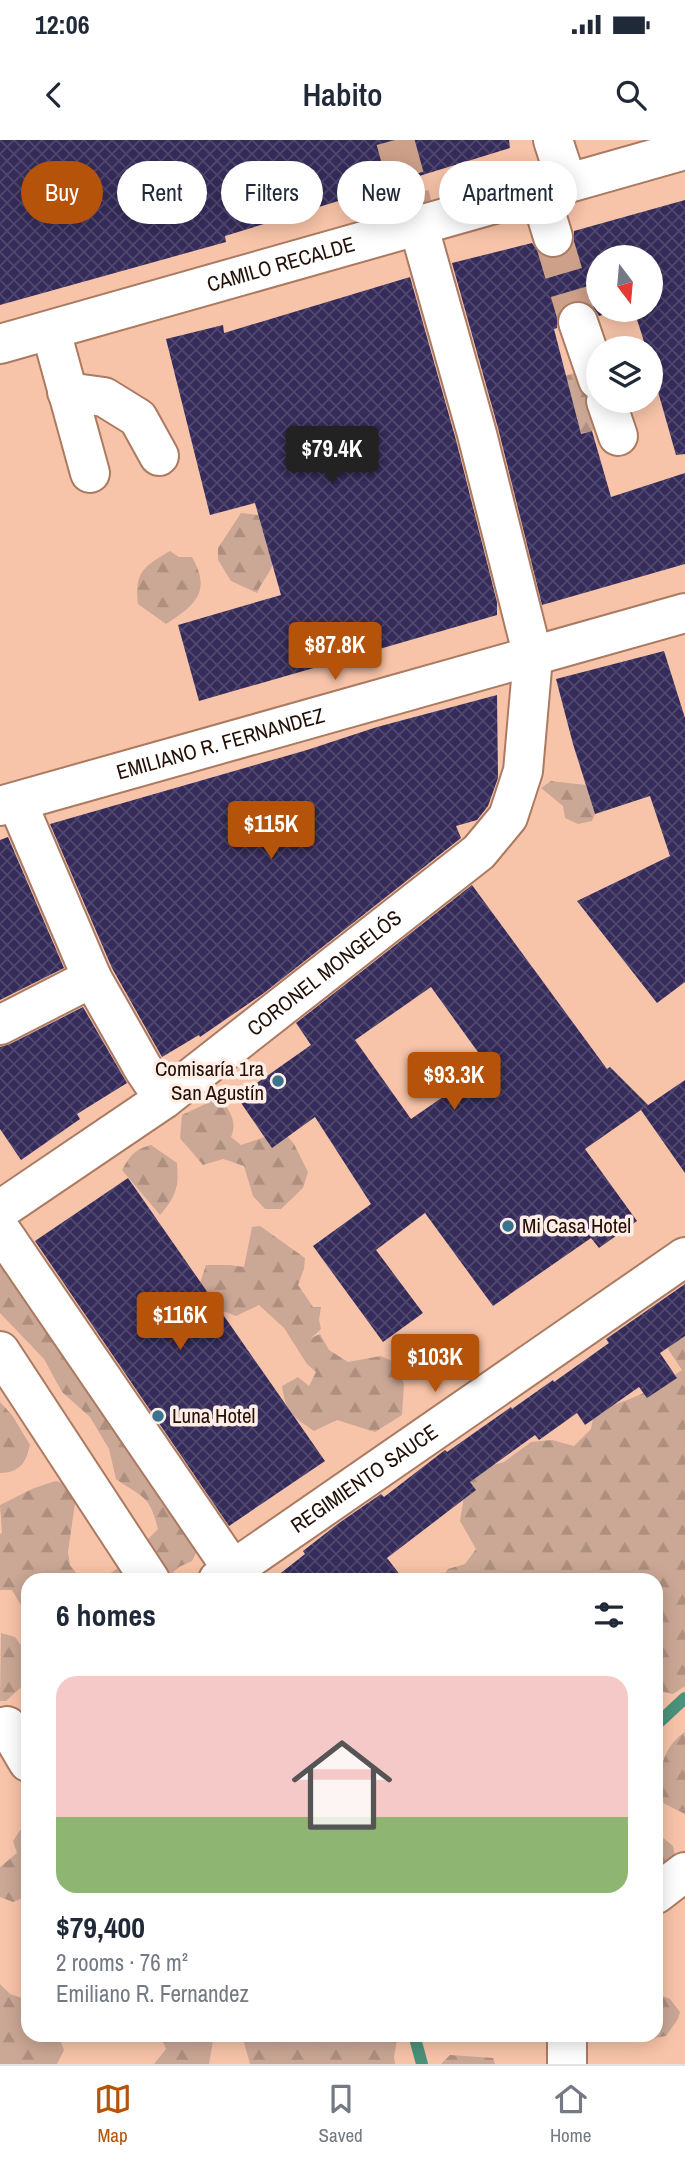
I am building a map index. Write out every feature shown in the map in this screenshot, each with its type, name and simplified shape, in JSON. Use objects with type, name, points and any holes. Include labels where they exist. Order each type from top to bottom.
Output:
[{"type":"street","points":[[553,140],[553,161]]},
{"type":"street","name":"CAMILO RECALDE","points":[[577,180],[685,150]]},
{"type":"street","name":"CAMILO RECALDE","points":[[0,344],[418,224]]},
{"type":"street","name":"CORONEL MONGELÓS","points":[[0,1210],[164,1099],[479,852],[508,817],[523,771],[533,657],[477,434],[418,224]]},
{"type":"street","points":[[553,224],[553,237]]},
{"type":"street","points":[[578,322],[586,345]]},
{"type":"street","points":[[51,331],[90,473]]},
{"type":"street","points":[[67,392],[104,397],[138,418],[159,456]]},
{"type":"street","points":[[610,413],[618,436]]},
{"type":"street","name":"EMILIANO R. FERNANDEZ","points":[[8,804],[685,613]]},
{"type":"street","points":[[8,804],[92,978],[143,1068],[164,1099]]},
{"type":"street","points":[[0,1025],[92,978]]},
{"type":"street","points":[[0,1229],[224,1573]]},
{"type":"street","name":"REGIMIENTO SAUCE","points":[[228,1573],[685,1257]]},
{"type":"street","points":[[0,1351],[145,1573]]},
{"type":"street","points":[[12,1722],[21,1744]]},
{"type":"street","points":[[663,1889],[685,1872]]},
{"type":"street","points":[[567,2042],[567,2064]]},
{"type":"green space","points":[[586,369],[586,413],[616,413],[592,431],[580,434],[565,376]]},
{"type":"green space","points":[[241,513],[258,515],[273,544],[272,566],[257,593],[231,581],[218,560],[218,548]]},
{"type":"green space","points":[[170,551],[179,557],[192,557],[198,569],[200,589],[192,604],[166,624],[138,604],[137,593],[143,571]]},
{"type":"green space","points":[[551,781],[586,785],[595,814],[592,821],[578,824],[565,818],[563,806],[541,788]]},
{"type":"green space","points":[[220,1097],[233,1121],[231,1137],[241,1145],[283,1131],[294,1144],[308,1172],[303,1188],[281,1209],[265,1209],[253,1196],[244,1166],[223,1159],[203,1165],[180,1138],[182,1115]]},
{"type":"green space","points":[[151,1145],[177,1163],[175,1191],[160,1215],[122,1170],[134,1154]]},
{"type":"green space","points":[[260,1226],[305,1258],[298,1285],[313,1307],[321,1307],[321,1329],[311,1338],[320,1334],[329,1350],[348,1362],[381,1356],[396,1363],[404,1384],[402,1415],[375,1432],[337,1420],[314,1431],[291,1413],[282,1386],[298,1377],[309,1386],[316,1372],[307,1364],[284,1328],[259,1305],[236,1316],[218,1309],[200,1283],[206,1265],[244,1267],[252,1227]]},
{"type":"green space","points":[[0,1260],[199,1547],[192,1561],[172,1573],[110,1573],[118,1568],[139,1563],[146,1541],[158,1529],[152,1509],[144,1498],[116,1479],[109,1449],[90,1417],[62,1392],[44,1359],[0,1313]]},
{"type":"green space","points":[[685,1328],[685,1686],[673,1694],[663,1692],[663,1573],[445,1573],[448,1569],[465,1564],[476,1549],[460,1521],[465,1490],[480,1469],[504,1462],[531,1442],[552,1440],[574,1446],[591,1429],[594,1412],[640,1394],[682,1370],[668,1349],[670,1339]]},
{"type":"green space","points":[[0,1402],[12,1415],[30,1445],[26,1457],[17,1469],[0,1473]]},
{"type":"green space","points":[[56,1481],[73,1486],[75,1503],[68,1552],[70,1565],[76,1573],[21,1573],[21,1605],[12,1590],[0,1590],[0,1505],[34,1488]]},
{"type":"green space","points":[[1,1633],[15,1637],[21,1645],[21,1687],[6,1701],[0,1701]]},
{"type":"green space","points":[[685,1732],[685,1814],[663,1803],[663,1763],[670,1746]]},
{"type":"green space","points":[[21,1829],[21,1899],[13,1902],[0,1897],[0,1867],[17,1853],[13,1841]]},
{"type":"green space","points":[[663,1838],[673,1846],[675,1856],[664,1865]]},
{"type":"green space","points":[[0,1984],[10,1994],[21,1998],[21,2042],[61,2042],[64,2050],[57,2064],[0,2064]]},
{"type":"green space","points":[[663,1996],[670,1999],[680,2012],[666,2036],[663,2036]]},
{"type":"green space","points":[[163,2042],[213,2042],[209,2064],[154,2064],[166,2049]]},
{"type":"green space","points":[[244,2042],[397,2042],[395,2064],[250,2064]]},
{"type":"green space","points":[[450,2055],[493,2058],[495,2064],[441,2064]]},
{"type":"building","points":[[0,140],[509,140],[510,148],[468,161],[439,161],[439,170],[425,174],[425,161],[337,161],[337,201],[323,206],[323,161],[221,161],[221,224],[264,224],[225,236],[226,242],[0,305]]},
{"type":"building","points":[[685,200],[685,454],[676,455],[663,409],[663,336],[642,336],[638,322],[663,322],[663,245],[586,245],[586,302],[572,301],[561,308],[557,317],[557,328],[554,329],[581,434],[592,431],[611,497],[685,473],[685,564],[542,605],[498,428],[452,263],[532,243],[539,253],[547,258],[559,258],[569,251],[574,243],[574,231]]},
{"type":"building","points":[[410,277],[456,440],[497,602],[497,615],[199,701],[178,625],[281,595],[255,503],[210,515],[166,339],[223,325],[224,333]]},
{"type":"building","points":[[664,651],[685,718],[685,982],[657,1003],[577,901],[670,856],[650,796],[595,814],[556,679]]},
{"type":"building","points":[[497,695],[498,778],[488,806],[477,820],[456,826],[461,838],[264,993],[200,1037],[199,1035],[162,1057],[112,968],[50,824],[307,750],[377,727]]},
{"type":"building","points":[[8,837],[64,968],[0,1000],[0,840]]},
{"type":"building","points":[[472,885],[607,1069],[610,1067],[648,1105],[585,1149],[637,1221],[599,1248],[591,1238],[493,1306],[425,1213],[376,1250],[423,1313],[383,1342],[313,1246],[371,1204],[315,1117],[272,1148],[237,1097],[311,1045],[296,1023]],"holes":[[[431,987],[488,1066],[411,1119],[355,1040]]]},
{"type":"building","points":[[83,1007],[127,1083],[77,1114],[80,1119],[21,1160],[0,1129],[0,1047]]},
{"type":"building","points":[[685,1080],[685,1173],[641,1110]]},
{"type":"building","points":[[128,1178],[325,1461],[229,1526],[35,1241]]},
{"type":"building","points":[[685,1284],[685,1336],[660,1353],[677,1378],[647,1398],[639,1387],[585,1425],[577,1413],[539,1440],[535,1435],[470,1482],[476,1490],[387,1558],[399,1573],[281,1573],[305,1554],[303,1551],[339,1523],[381,1494],[384,1497],[445,1450],[447,1452],[511,1407],[512,1409],[553,1380],[554,1382],[609,1343],[606,1339]]},
{"type":"waterway","points":[[663,1718],[685,1698]]},
{"type":"waterway","points":[[416,2042],[422,2064]]},
{"type":"tunnel","points":[[395,140],[401,161]]},
{"type":"tunnel","points":[[553,237],[578,322]]},
{"type":"place","name":"Comisaría 1ra San Agustín","points":[[278,1081]]},
{"type":"place","name":"Mi Casa Hotel","points":[[508,1226]]},
{"type":"place","name":"Luna Hotel","points":[[158,1416]]}]
